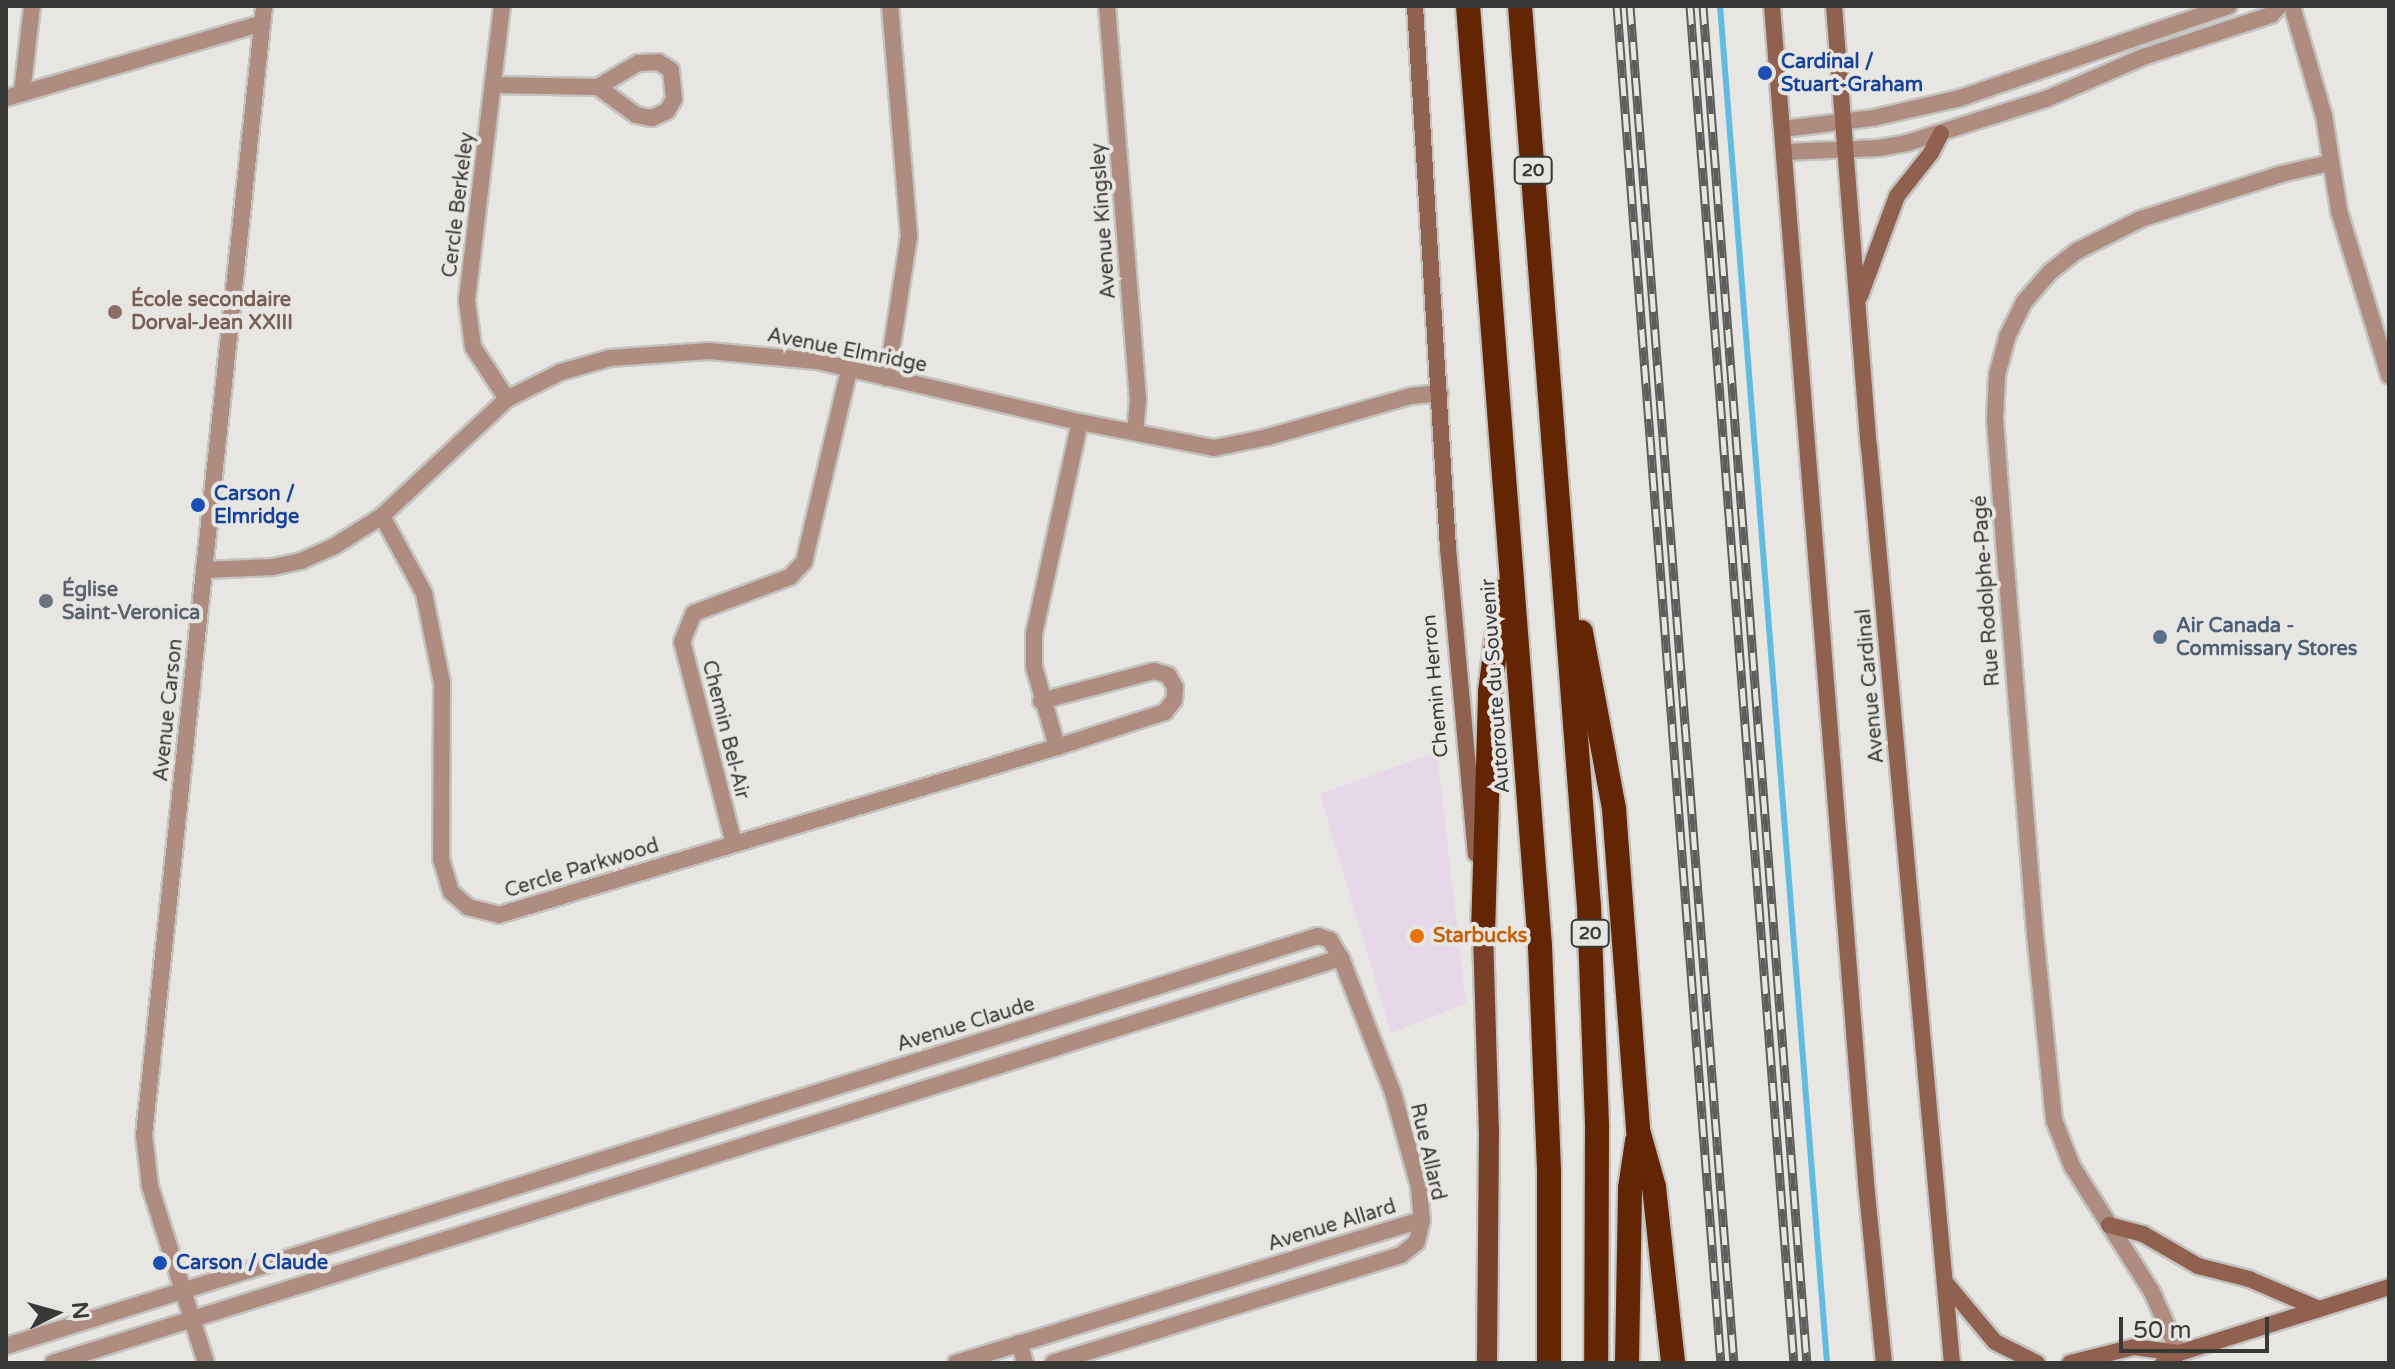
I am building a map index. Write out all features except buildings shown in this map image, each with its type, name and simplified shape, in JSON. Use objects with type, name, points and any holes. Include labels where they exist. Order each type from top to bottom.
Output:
[{"type":"highway","name":"Autoroute du Souvenir","points":[[1468,6],[1543,1004],[1550,1201],[1549,1363]]},
{"type":"highway","name":"20","points":[[1520,6],[1593,1007],[1596,1363]]},
{"type":"highway","points":[[1558,505],[1614,809],[1638,1130],[1654,1187],[1673,1363]]},
{"type":"highway","points":[[1483,933],[1490,692],[1509,541]]},
{"type":"highway","points":[[1627,1363],[1630,1188],[1638,1130]]},
{"type":"main road","name":"Chemin Herron","points":[[1415,6],[1452,594],[1483,933],[1489,1143],[1487,1363]]},
{"type":"main road","points":[[1772,6],[1866,1183],[1884,1363]]},
{"type":"main road","name":"Avenue Cardinal","points":[[1834,6],[1952,1363]]},
{"type":"main road","points":[[1858,302],[1897,196],[1931,153],[1941,133]]},
{"type":"main road","points":[[2109,1225],[2143,1234],[2198,1266],[2249,1279],[2319,1309]]},
{"type":"main road","points":[[1944,1280],[1995,1342],[2037,1363]]},
{"type":"main road","points":[[2163,1363],[2179,1353],[2389,1287]]},
{"type":"main road","points":[[2070,1363],[2134,1347],[2179,1353]]},
{"type":"street","points":[[32,6],[14,96],[263,14]]},
{"type":"street","name":"Cercle Berkeley","points":[[502,6],[467,301],[473,347],[507,399]]},
{"type":"street","points":[[887,378],[909,236],[890,6]]},
{"type":"street","name":"Avenue Kingsley","points":[[1107,6],[1138,399],[1135,432]]},
{"type":"street","points":[[1783,129],[1844,122],[1960,98],[2229,6]]},
{"type":"street","points":[[1785,152],[1892,146],[1941,133],[2046,99],[2143,57],[2271,15],[2279,6]]},
{"type":"street","points":[[2292,6],[2324,116],[2339,211],[2389,376]]},
{"type":"street","name":"Avenue Carson","points":[[206,1363],[150,1186],[144,1135],[263,14]]},
{"type":"street","points":[[495,85],[598,87],[638,63],[658,62],[671,70],[674,99],[667,111],[652,118],[636,115],[598,87]]},
{"type":"street","name":"Rue Rodolphe-Pagé","points":[[2179,1353],[2152,1292],[2065,1153],[2051,1103],[1998,467],[1996,396],[2002,353],[2013,320],[2030,294],[2064,261],[2095,240],[2141,219],[2281,174],[2330,163]]},
{"type":"street","name":"Avenue Elmridge","points":[[204,570],[273,567],[301,561],[333,547],[382,516],[507,399],[561,372],[610,358],[709,351],[753,352],[1198,446],[1230,446],[1411,396],[1440,393]]},
{"type":"street","name":"Chemin Bel-Air","points":[[734,844],[682,642],[694,613],[790,577],[804,562],[849,370]]},
{"type":"street","points":[[1057,747],[1041,701],[1034,667],[1034,634],[1080,422]]},
{"type":"street","name":"Cercle Parkwood","points":[[382,516],[424,593],[442,683],[441,859],[451,892],[468,907],[499,915],[1057,747],[1165,712],[1174,700],[1175,687],[1168,675],[1154,671],[1041,701]]},
{"type":"street","name":"Avenue Claude","points":[[6,1346],[1318,936],[1330,940],[1341,958]]},
{"type":"street","points":[[53,1363],[1341,958]]},
{"type":"street","name":"Rue Allard","points":[[1341,958],[1393,1093],[1419,1187],[1422,1220]]},
{"type":"street","points":[[593,1162],[601,1191]]},
{"type":"street","name":"Avenue Allard","points":[[956,1363],[1422,1220],[1417,1242],[1401,1255],[1053,1363]]},
{"type":"street","points":[[1019,1343],[1025,1363]]},
{"type":"shaded area","points":[[1437,752],[1466,1003],[1391,1033],[1320,794]]},
{"type":"waterway","points":[[1720,6],[1827,1363]]},
{"type":"railway","points":[[1617,6],[1721,1363]]},
{"type":"railway","points":[[1630,6],[1734,1363]]},
{"type":"railway","points":[[1690,6],[1794,1363]]},
{"type":"railway","points":[[1703,6],[1807,1363]]},
{"type":"place","name":"Cardinal / Stuart-Graham","points":[[1765,73]]},
{"type":"place","name":"École secondaire Dorval-Jean XXIII","points":[[115,312]]},
{"type":"place","name":"Carson / Elmridge","points":[[198,505]]},
{"type":"place","name":"Église Saint-Veronica","points":[[46,601]]},
{"type":"place","name":"Air Canada - Commissary Stores","points":[[2160,637]]},
{"type":"place","name":"Starbucks","points":[[1417,936]]},
{"type":"place","name":"Carson / Claude","points":[[160,1263]]}]
